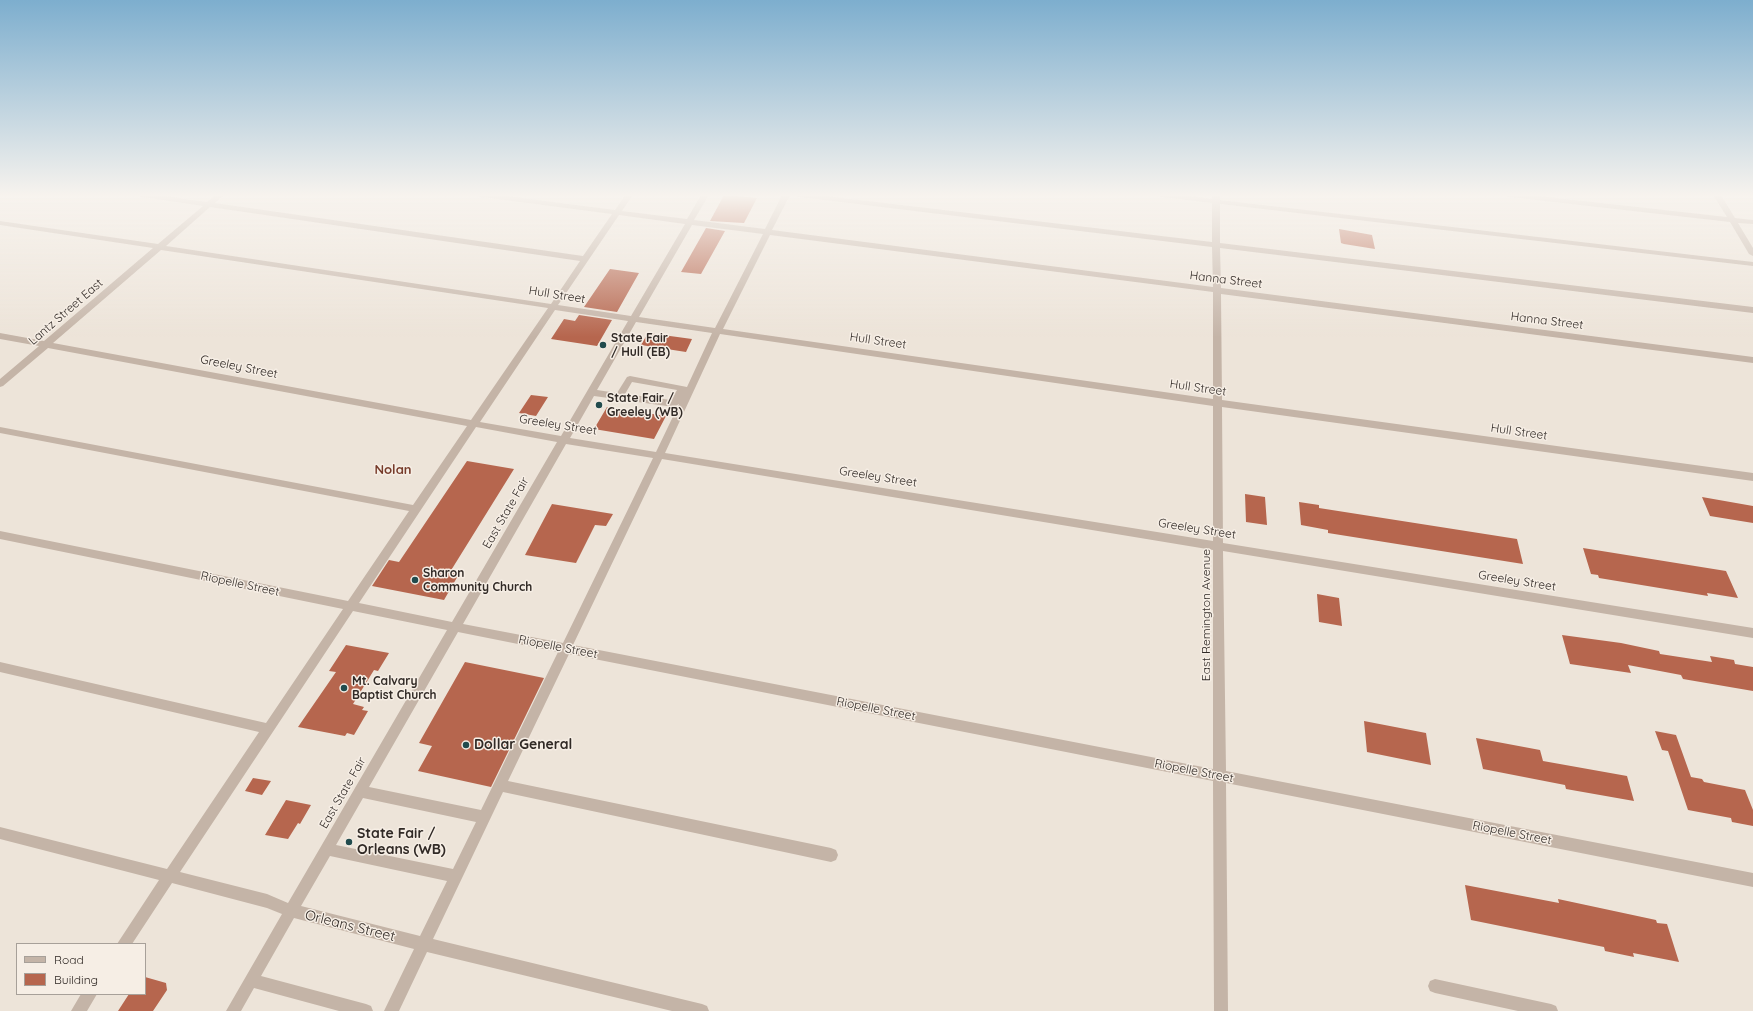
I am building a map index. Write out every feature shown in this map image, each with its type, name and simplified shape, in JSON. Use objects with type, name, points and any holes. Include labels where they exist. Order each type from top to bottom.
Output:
[{"type":"street","name":"Hull Street","points":[[120,242],[635,319],[1753,477]]},
{"type":"street","name":"Lantz Street East","points":[[0,384],[166,242]]},
{"type":"street","points":[[473,242],[586,258]]},
{"type":"street","points":[[125,943],[597,242]]},
{"type":"street","name":"East State Fair","points":[[233,1011],[359,791],[635,319],[678,242]]},
{"type":"street","points":[[391,1011],[718,330],[763,242]]},
{"type":"street","name":"Hanna Street","points":[[839,242],[1753,360]]},
{"type":"street","points":[[1192,242],[1753,310]]},
{"type":"street","points":[[1575,242],[1753,264]]},
{"type":"street","points":[[1746,242],[1753,254]]},
{"type":"street","name":"East Remington Avenue","points":[[1216,245],[1221,1011]]},
{"type":"street","name":"Greeley Street","points":[[0,336],[47,343],[473,424],[1753,633]]},
{"type":"street","points":[[591,392],[674,404],[683,388],[630,379],[619,396]]},
{"type":"street","points":[[0,430],[416,509]]},
{"type":"street","name":"Riopelle Street","points":[[0,535],[565,649],[1753,880]]},
{"type":"street","points":[[0,667],[269,729]]},
{"type":"street","points":[[499,785],[831,856]]},
{"type":"street","points":[[359,791],[484,817]]},
{"type":"street","name":"Orleans Street","points":[[0,833],[267,901],[292,910],[423,944],[702,1011]]},
{"type":"street","points":[[326,849],[455,876]]},
{"type":"street","points":[[251,980],[366,1011]]},
{"type":"street","points":[[1435,986],[1551,1011]]},
{"type":"street","points":[[78,1011],[89,995]]},
{"type":"building","points":[[698,242],[719,242],[701,274],[681,272]]},
{"type":"building","points":[[1374,242],[1375,249],[1344,244],[1341,243]]},
{"type":"building","points":[[610,269],[639,273],[617,312],[584,307]]},
{"type":"building","points":[[579,315],[612,320],[597,346],[551,339],[564,319],[575,321]]},
{"type":"building","points":[[648,333],[692,339],[686,352],[641,345]]},
{"type":"building","points":[[531,395],[548,397],[536,416],[519,413]]},
{"type":"building","points":[[607,407],[666,416],[654,439],[594,429]]},
{"type":"building","points":[[467,461],[514,469],[450,572],[459,574],[444,600],[372,586],[389,560],[399,562]]},
{"type":"building","points":[[1245,494],[1265,497],[1267,525],[1246,522]]},
{"type":"building","points":[[1702,497],[1753,506],[1753,523],[1710,516]]},
{"type":"building","points":[[1299,502],[1319,505],[1319,508],[1517,539],[1523,564],[1328,533],[1328,530],[1301,525]]},
{"type":"building","points":[[552,504],[613,514],[606,526],[595,525],[576,563],[525,555]]},
{"type":"building","points":[[1583,548],[1726,571],[1738,598],[1707,593],[1708,596],[1599,578],[1598,575],[1591,574]]},
{"type":"building","points":[[1317,594],[1339,598],[1342,626],[1319,622]]},
{"type":"building","points":[[1562,635],[1621,643],[1659,651],[1660,654],[1712,662],[1710,656],[1734,660],[1735,664],[1753,667],[1753,691],[1683,679],[1681,675],[1628,665],[1631,673],[1570,664]]},
{"type":"building","name":"Mt. Calvary Baptist Church","points":[[346,645],[389,653],[378,671],[374,670],[353,704],[364,707],[362,710],[368,711],[354,735],[347,733],[345,736],[298,727],[336,672],[329,671]]},
{"type":"building","points":[[465,662],[544,678],[491,787],[418,771],[432,746],[419,743]]},
{"type":"building","points":[[1364,721],[1426,733],[1431,765],[1367,752]]},
{"type":"building","points":[[1655,731],[1676,735],[1691,777],[1702,779],[1704,782],[1745,790],[1753,810],[1753,826],[1732,822],[1731,818],[1688,810],[1668,751],[1662,750]]},
{"type":"building","points":[[1476,738],[1540,750],[1543,761],[1627,776],[1634,801],[1566,789],[1565,785],[1483,769]]},
{"type":"building","points":[[253,778],[271,781],[262,795],[245,791]]},
{"type":"building","points":[[286,800],[311,805],[300,824],[298,823],[288,839],[265,835]]},
{"type":"building","points":[[1465,885],[1559,903],[1558,899],[1656,920],[1657,923],[1667,924],[1679,962],[1633,953],[1634,957],[1605,951],[1604,947],[1471,920]]},
{"type":"building","points":[[146,977],[166,983],[167,990],[153,1011],[118,1011],[128,995],[146,995]]},
{"type":"place","name":"State Fair / Hull (EB)","points":[[603,345]]},
{"type":"place","name":"State Fair / Greeley (WB)","points":[[599,405]]},
{"type":"place","name":"Sharon Community Church","points":[[415,580]]},
{"type":"place","name":"Mt. Calvary Baptist Church","points":[[344,688]]},
{"type":"place","name":"Dollar General","points":[[466,745]]},
{"type":"place","name":"State Fair / Orleans (WB)","points":[[349,842]]},
{"type":"district","name":"Nolan","points":[[393,470]]}]
